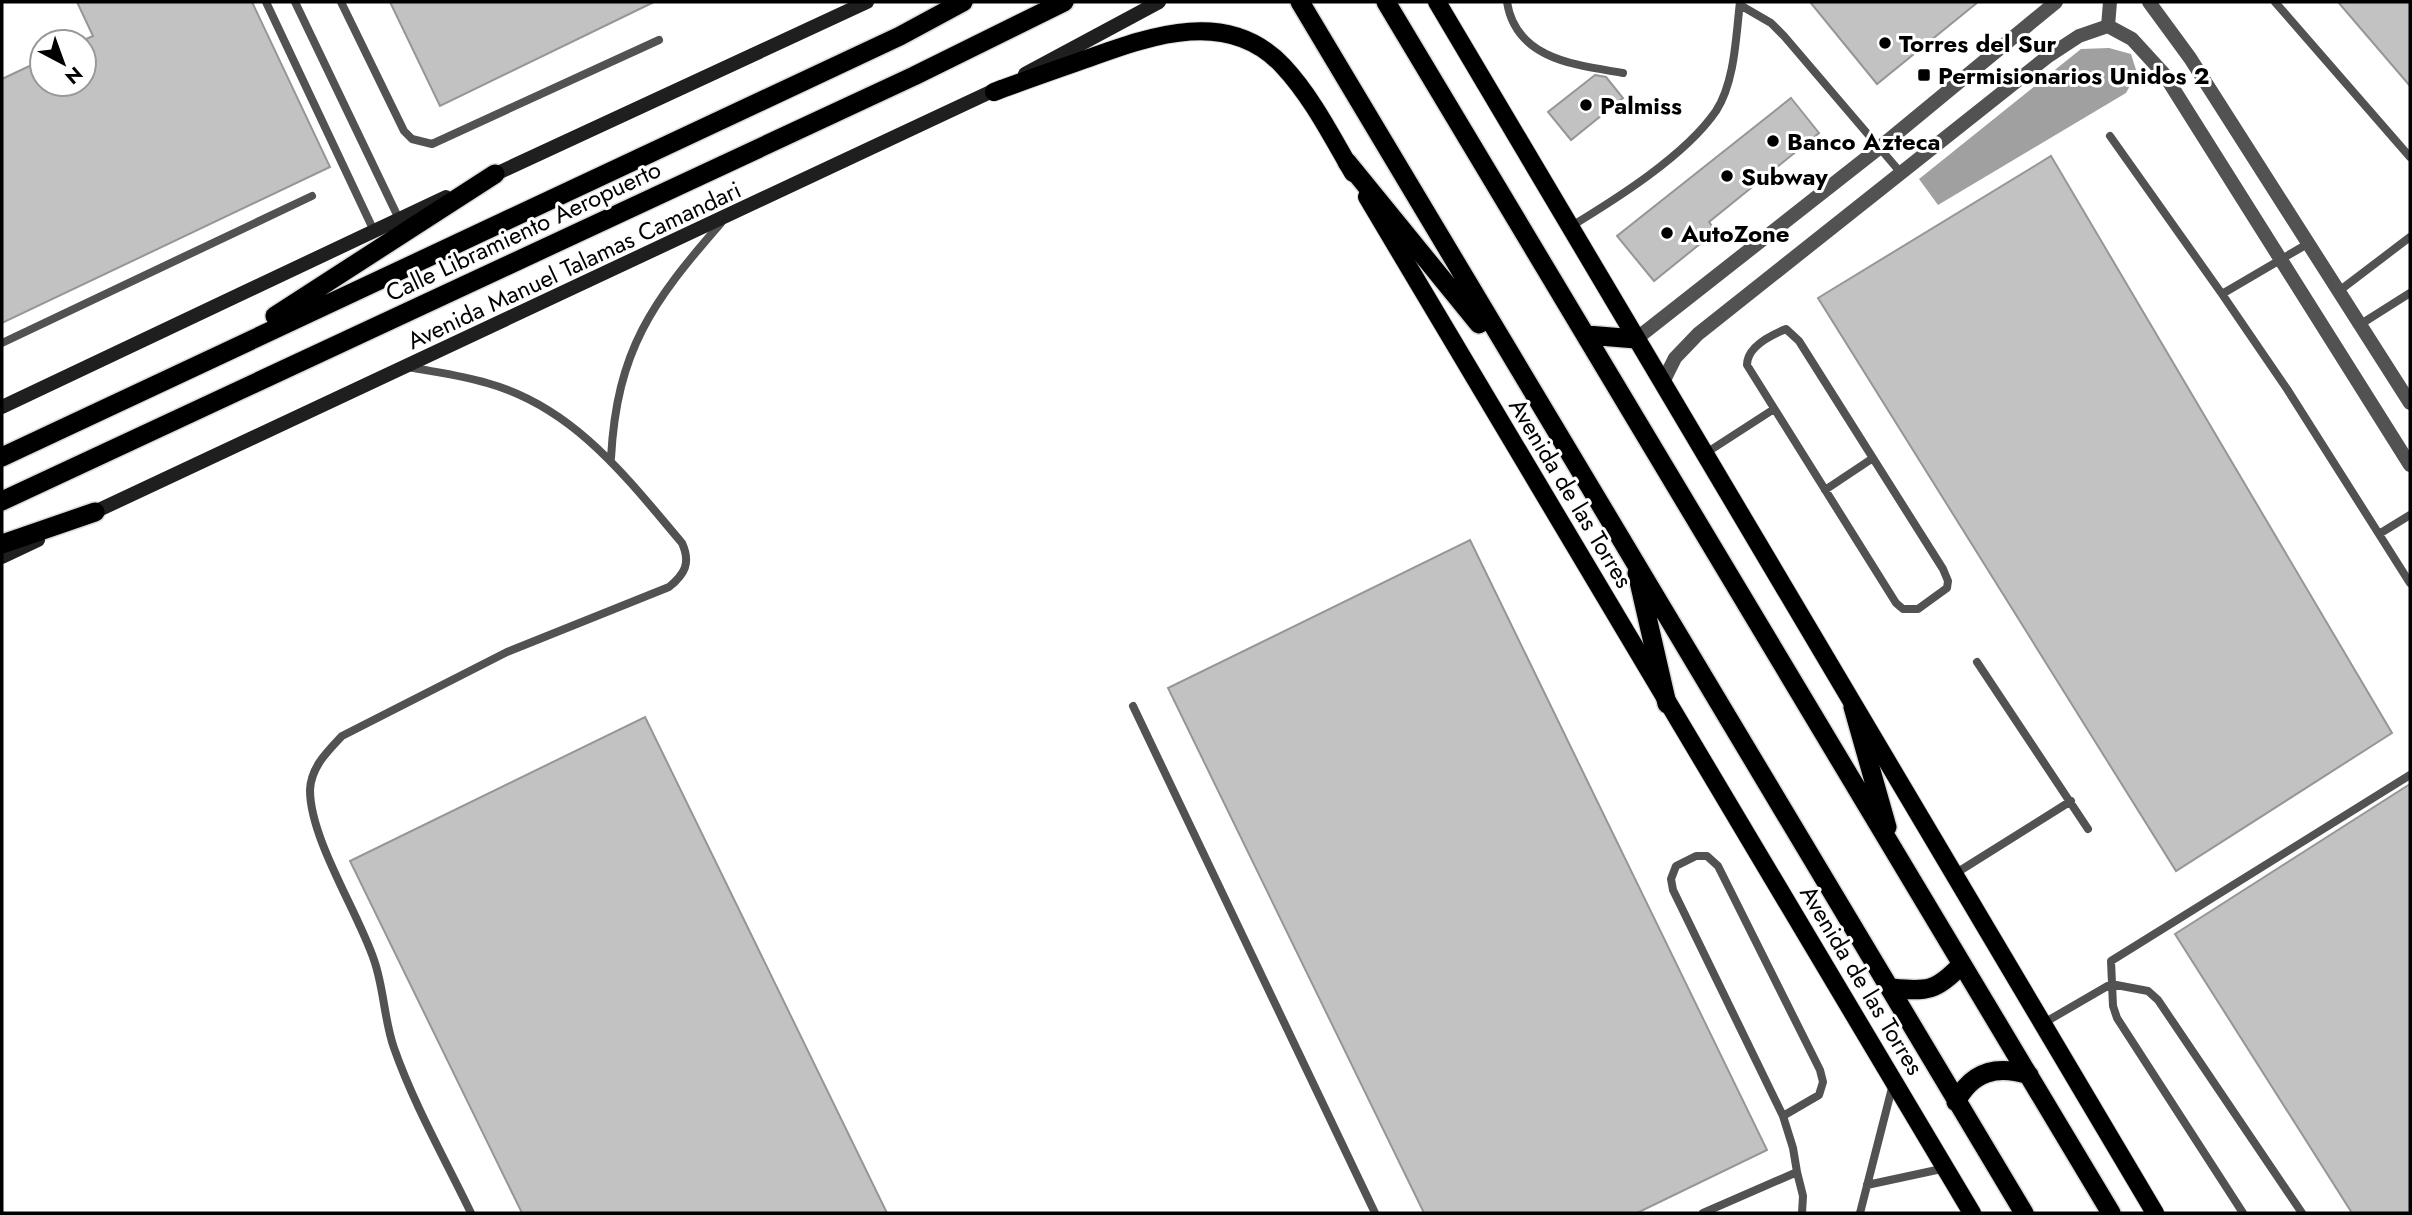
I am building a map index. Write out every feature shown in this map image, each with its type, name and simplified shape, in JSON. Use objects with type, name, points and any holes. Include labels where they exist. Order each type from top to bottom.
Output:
[{"type":"highway","name":"Calle Libramiento Aeropuerto","points":[[2,457],[900,36],[963,2]]},
{"type":"highway","name":"Calle Libramiento Aeropuerto","points":[[2,501],[914,76],[1064,2]]},
{"type":"highway","points":[[1386,2],[2110,1213]]},
{"type":"highway","name":"Avenida de las Torres","points":[[1306,5],[1519,373],[1633,555],[2024,1213]]},
{"type":"highway","points":[[1347,162],[1519,373]]},
{"type":"highway","points":[[213,356],[495,174]]},
{"type":"highway","points":[[1587,335],[1636,339]]},
{"type":"highway","points":[[2,544],[95,512]]},
{"type":"highway","points":[[1633,555],[1667,704]]},
{"type":"highway","points":[[1853,707],[1895,855]]},
{"type":"highway","points":[[1892,988],[1928,990],[1944,982],[1962,964]]},
{"type":"highway","points":[[1956,1102],[1970,1080],[1989,1072],[2000,1068],[2029,1075]]},
{"type":"highway","points":[[1994,1162],[2009,1213]]},
{"type":"main road","points":[[2,407],[867,2]]},
{"type":"main road","name":"Avenida Manuel Talamas Camandari","points":[[2,557],[994,92],[1159,2]]},
{"type":"main road","points":[[1437,2],[2155,1213]]},
{"type":"main road","name":"Avenida de las Torres","points":[[994,92],[1166,32],[1212,30],[1243,38],[1282,64],[1301,88],[1347,162],[1972,1213]]},
{"type":"street","points":[[1636,339],[1879,148],[2056,2]]},
{"type":"street","points":[[2108,26],[2110,2]]},
{"type":"street","points":[[2149,2],[2190,58],[2410,403]]},
{"type":"street","points":[[1663,382],[1675,358],[1698,334],[2047,57],[2079,36],[2108,26],[2132,39],[2164,74],[2410,465]]},
{"type":"lane","points":[[266,2],[374,231]]},
{"type":"lane","points":[[295,2],[399,219]]},
{"type":"lane","points":[[341,2],[404,131],[412,139],[432,144],[659,40]]},
{"type":"lane","points":[[1507,2],[1516,27],[1538,51],[1562,62],[1623,74]]},
{"type":"lane","points":[[2275,2],[2410,157]]},
{"type":"lane","points":[[1570,227],[1663,162],[1684,145],[1716,110],[1726,85],[1740,3],[1772,23],[1901,173]]},
{"type":"lane","points":[[2110,136],[2222,294],[2410,583]]},
{"type":"lane","points":[[2,343],[312,195]]},
{"type":"lane","points":[[611,458],[619,395],[640,331],[659,297],[723,220]]},
{"type":"lane","points":[[2339,291],[2410,237]]},
{"type":"lane","points":[[2222,294],[2309,243]]},
{"type":"lane","points":[[2361,324],[2410,293]]},
{"type":"lane","points":[[1786,329],[1799,341],[1873,458],[1948,581],[1947,588],[1928,603],[1910,611],[1896,603],[1774,409],[1747,361],[1758,346],[1786,329]]},
{"type":"lane","points":[[408,367],[488,383],[528,400],[565,421],[611,458],[682,543],[688,556],[679,578],[659,592],[507,652],[398,705],[342,736],[323,755],[313,773],[310,790],[313,813],[350,911],[374,958],[399,1063],[471,1213]]},
{"type":"lane","points":[[1705,454],[1774,409]]},
{"type":"lane","points":[[1825,490],[1873,458]]},
{"type":"lane","points":[[2379,534],[2410,515]]},
{"type":"lane","points":[[1977,662],[2088,829]]},
{"type":"lane","points":[[1133,706],[1375,1213]]},
{"type":"lane","points":[[2243,1213],[2117,1018],[2109,967],[2116,956],[2410,775]]},
{"type":"lane","points":[[1953,875],[2071,801]]},
{"type":"lane","points":[[1783,1116],[1819,1095],[1823,1082],[1820,1070],[1718,866],[1707,856],[1696,856],[1676,866],[1672,873],[1673,890],[1783,1116],[1794,1148],[1803,1196],[1802,1213]]},
{"type":"lane","points":[[2042,1024],[2111,984],[2148,991],[2158,1000],[2302,1213]]},
{"type":"lane","points":[[1860,1213],[1894,1080]]},
{"type":"lane","points":[[1867,1185],[1946,1168]]},
{"type":"lane","points":[[1703,1213],[1797,1172]]},
{"type":"shaded area","points":[[2109,48],[2131,54],[2137,73],[2126,93],[1938,205],[1919,179],[2081,49]]},
{"type":"building","points":[[77,2],[252,2],[330,167],[2,323],[2,79],[28,67],[28,98],[98,98],[98,28],[89,28]]},
{"type":"building","points":[[390,2],[654,2],[440,106]]},
{"type":"building","name":"Torres del Sur","points":[[1810,2],[1978,2],[1877,84]]},
{"type":"building","points":[[2338,2],[2410,2],[2410,86]]},
{"type":"building","name":"Palmiss","points":[[1595,75],[1606,77],[1623,98],[1571,140],[1548,112]]},
{"type":"building","points":[[1791,98],[1819,133],[1709,222],[1716,231],[1654,281],[1617,236]]},
{"type":"building","points":[[2051,156],[2392,733],[2176,871],[1818,298]]},
{"type":"building","points":[[1470,540],[1767,1150],[1637,1213],[1424,1213],[1168,688]]},
{"type":"building","points":[[645,717],[887,1213],[522,1213],[350,861]]},
{"type":"building","points":[[2410,784],[2410,1213],[2352,1213],[2175,934]]},
{"type":"place","name":"Torres del Sur","points":[[1885,43]]},
{"type":"place","name":"Permisionarios Unidos 2","points":[[1924,75]]},
{"type":"place","name":"Palmiss","points":[[1586,105]]},
{"type":"place","name":"Banco Azteca","points":[[1773,141]]},
{"type":"place","name":"Subway","points":[[1727,176]]},
{"type":"place","name":"AutoZone","points":[[1667,233]]}]
